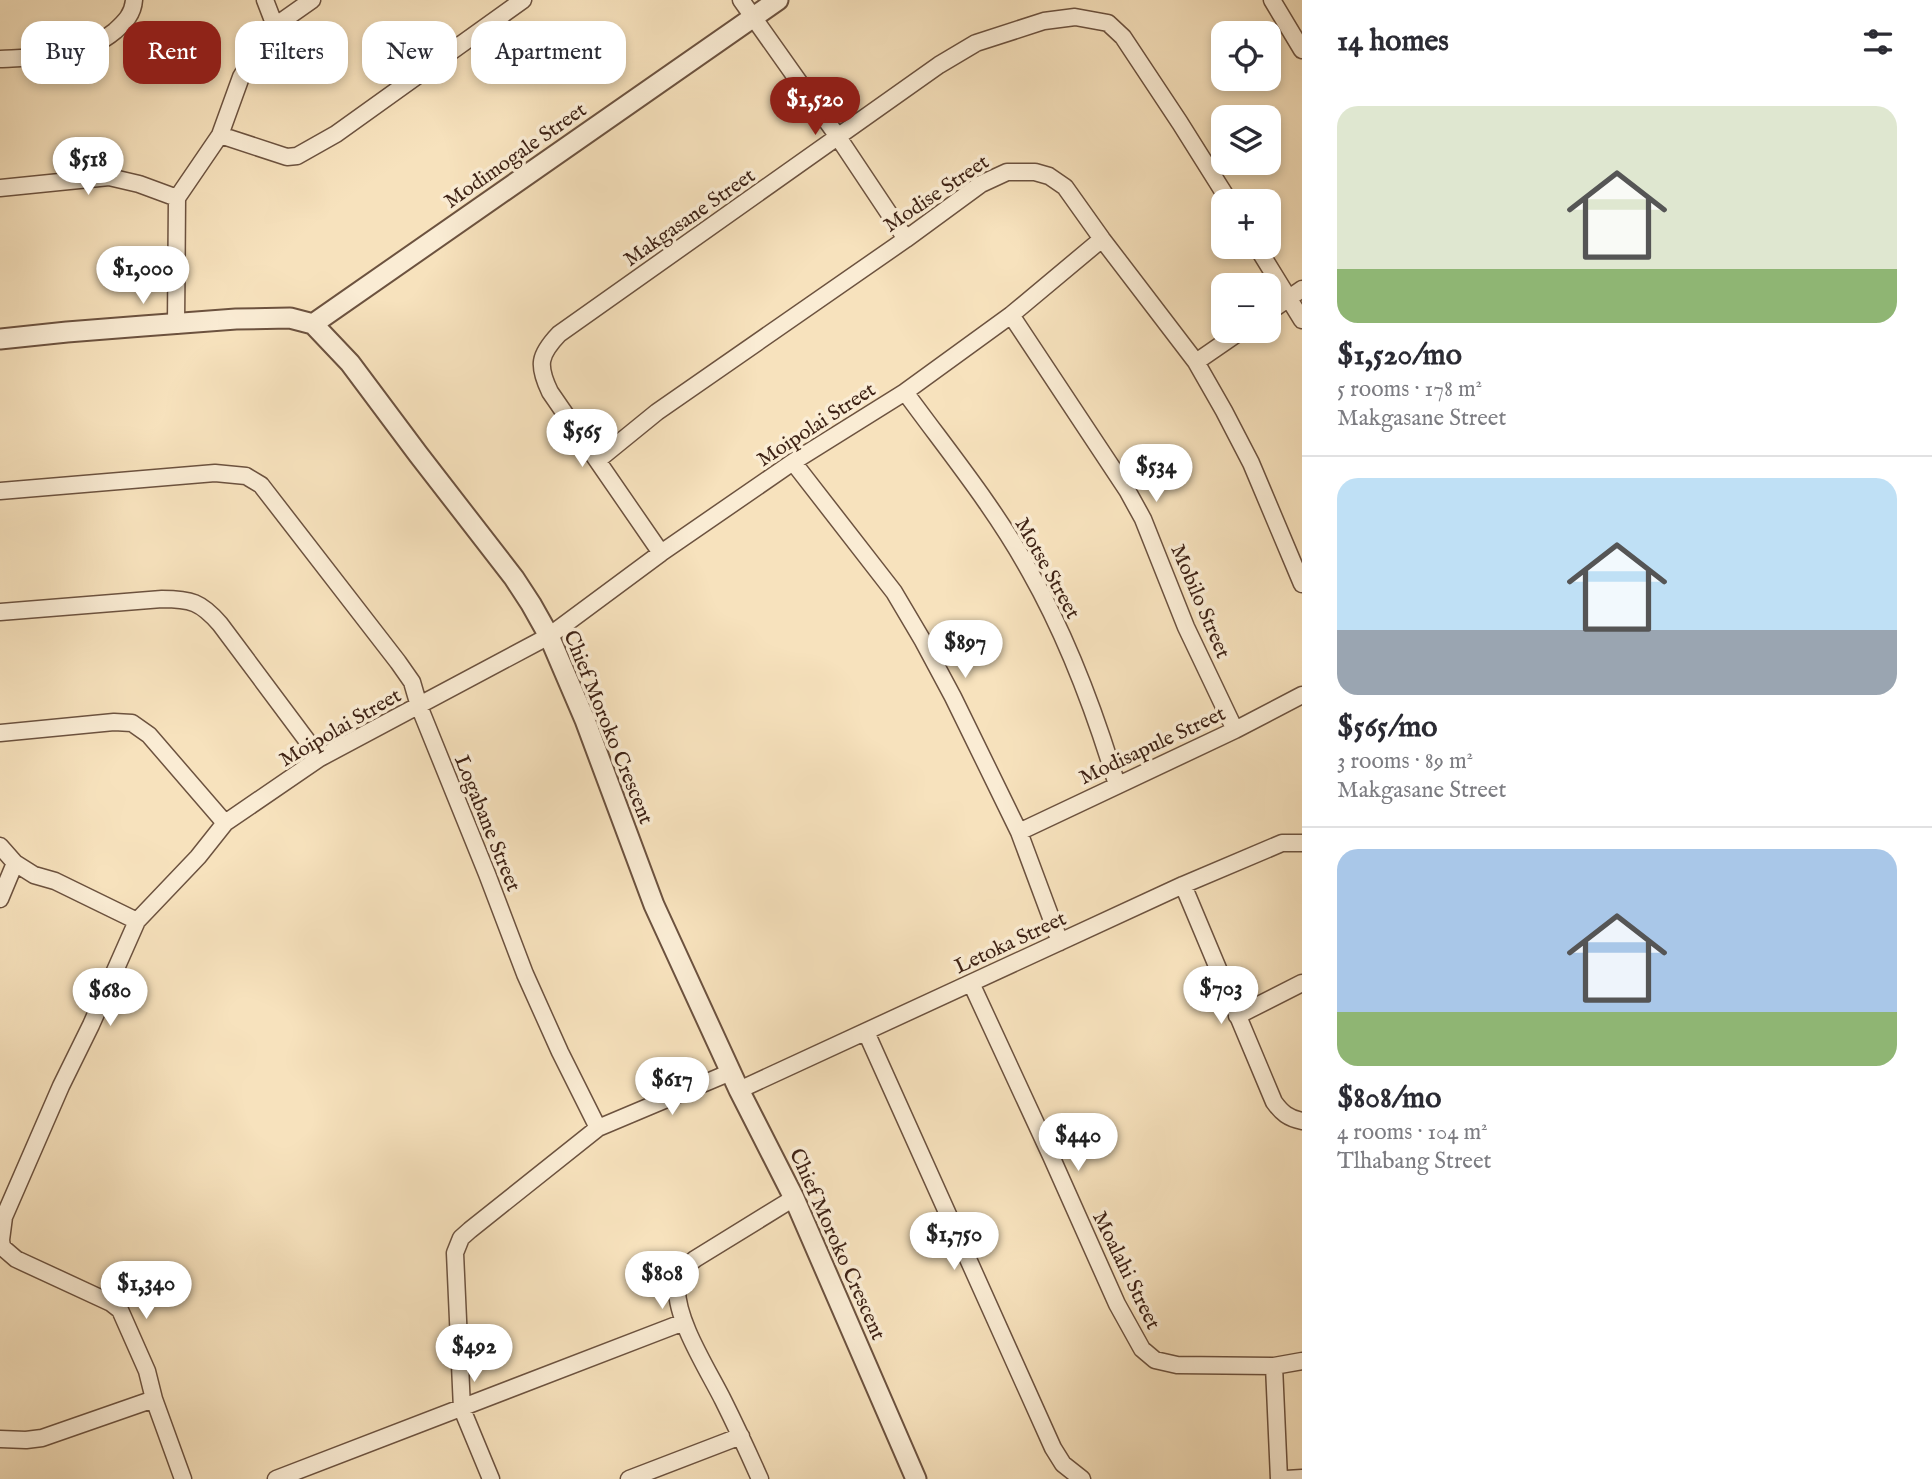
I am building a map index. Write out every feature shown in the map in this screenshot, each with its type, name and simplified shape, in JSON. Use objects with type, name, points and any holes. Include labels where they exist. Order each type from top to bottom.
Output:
[{"type":"street","points":[[0,59],[44,57],[85,50],[109,36],[127,20],[134,0]]},
{"type":"street","points":[[265,0],[273,21]]},
{"type":"street","points":[[282,21],[312,0]]},
{"type":"street","points":[[220,135],[275,154],[297,156],[336,134],[523,0]]},
{"type":"street","points":[[741,0],[906,239]]},
{"type":"street","name":"Modimogale Street","points":[[313,324],[778,0]]},
{"type":"street","points":[[1272,0],[1302,50]]},
{"type":"street","name":"Makgasane Street","points":[[661,553],[550,392],[542,369],[542,357],[546,348],[559,334],[939,65],[976,43],[1044,21],[1075,17],[1108,23],[1123,37],[1221,189]]},
{"type":"street","points":[[176,325],[177,198],[220,135],[238,84]]},
{"type":"street","name":"Modise Street","points":[[598,460],[668,404],[981,184],[1007,172],[1035,172],[1049,176],[1065,187],[1196,362],[1251,463],[1302,584]]},
{"type":"street","points":[[0,188],[109,177],[139,184],[177,198]]},
{"type":"street","name":"Moipolai Street","points":[[183,1479],[154,1399],[147,1371],[120,1310],[111,1303],[16,1259],[2,1247],[1,1240],[4,1217],[137,921],[198,857],[225,823],[320,758],[549,636],[661,553],[793,462],[905,392],[1011,315],[1102,239]]},
{"type":"street","points":[[1267,259],[1295,293],[1302,320]]},
{"type":"street","name":"Mobilo Street","points":[[1011,315],[1127,489],[1143,519],[1186,627],[1235,730]]},
{"type":"street","points":[[0,339],[236,319],[290,318],[313,324]]},
{"type":"street","name":"Chief Moroko Crescent","points":[[313,324],[350,363],[514,578],[549,636],[654,905],[735,1081],[794,1198],[916,1479]]},
{"type":"street","points":[[1196,362],[1224,343]]},
{"type":"street","name":"Motse Street","points":[[905,392],[996,518],[1029,570],[1076,668],[1101,732],[1117,785]]},
{"type":"street","points":[[793,462],[894,592],[953,697],[1019,832],[1060,942]]},
{"type":"street","name":"Logabane Street","points":[[0,491],[215,473],[253,479],[269,495],[412,682],[419,706],[525,975],[598,1128]]},
{"type":"street","points":[[0,612],[162,599],[194,602],[206,609],[219,624],[320,758]]},
{"type":"street","name":"Modisapule Street","points":[[1019,832],[1235,730],[1302,695]]},
{"type":"street","points":[[0,733],[114,722],[132,723],[149,735],[225,823]]},
{"type":"street","name":"Letoka Street","points":[[598,1128],[866,1032],[1183,885],[1282,843],[1302,843]]},
{"type":"street","points":[[0,846],[15,863],[34,875],[55,881],[137,921]]},
{"type":"street","points":[[0,899],[15,863]]},
{"type":"street","points":[[1183,885],[1274,1102],[1286,1116],[1302,1121]]},
{"type":"street","name":"Moalahi Street","points":[[971,983],[1116,1304],[1142,1349],[1155,1360],[1178,1365],[1273,1366],[1302,1361]]},
{"type":"street","points":[[1237,1016],[1302,983]]},
{"type":"street","points":[[866,1032],[1053,1448],[1063,1464],[1082,1479]]},
{"type":"street","points":[[491,1479],[462,1409],[455,1253],[458,1244],[470,1230],[598,1128]]},
{"type":"street","points":[[760,1479],[684,1322],[677,1286],[686,1266],[695,1259],[794,1198]]},
{"type":"street","points":[[276,1479],[684,1322]]},
{"type":"street","points":[[1273,1366],[1279,1479]]},
{"type":"street","points":[[0,1439],[42,1437],[154,1399]]},
{"type":"street","points":[[629,1479],[741,1436]]},
{"type":"street","points":[[1286,1479],[1302,1478]]}]
